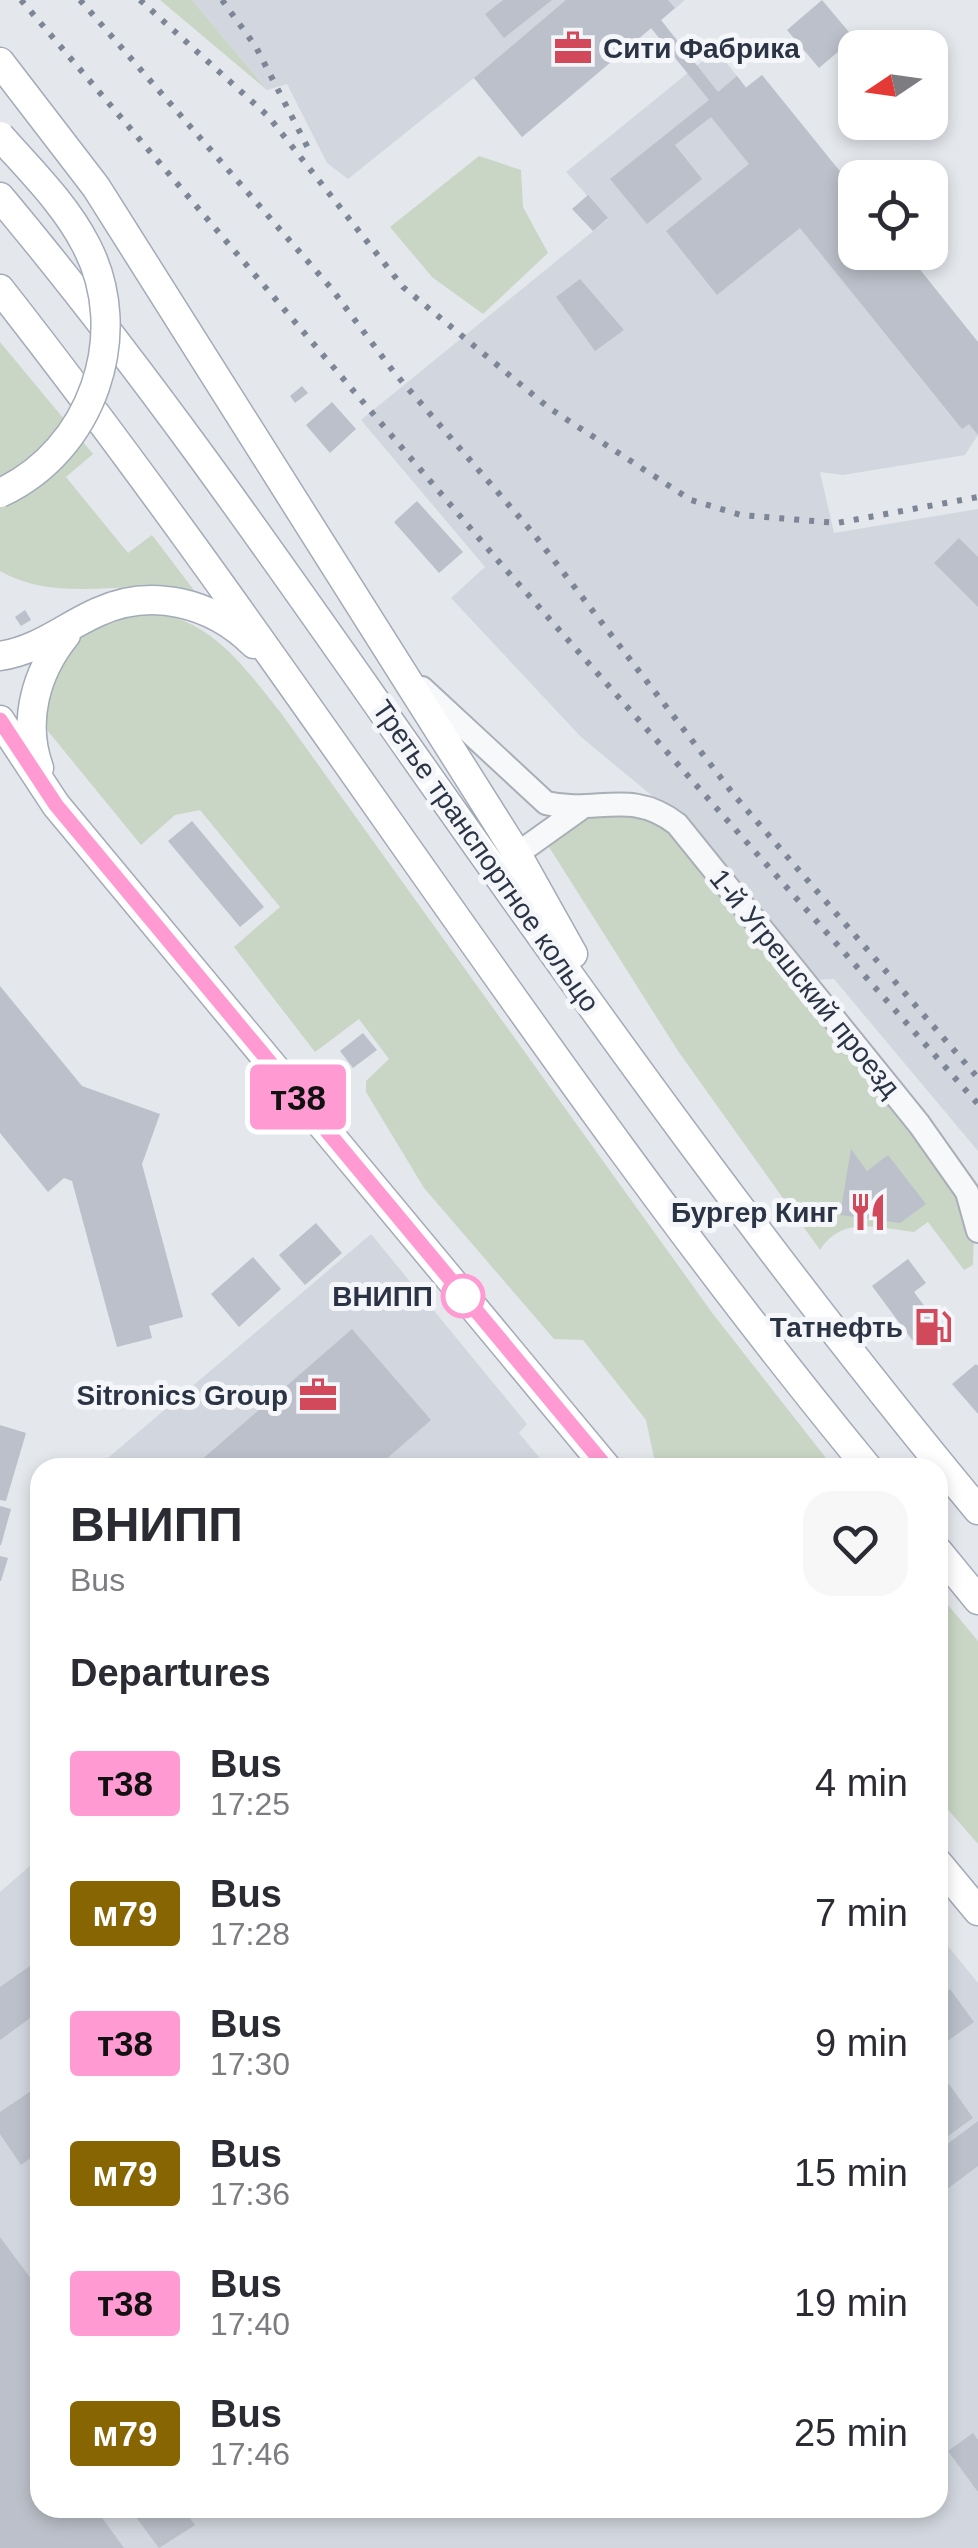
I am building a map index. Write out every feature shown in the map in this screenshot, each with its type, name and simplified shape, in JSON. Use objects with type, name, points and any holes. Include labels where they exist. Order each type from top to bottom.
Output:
[{"type":"main road","points":[[0,62],[96,187],[397,662],[517,854],[643,1077]]},
{"type":"main road","points":[[0,136],[52,195],[86,244],[102,291],[106,333],[93,395],[67,440],[28,477],[0,493]]},
{"type":"main road","name":"Третье транспортное кольцо","points":[[0,198],[140,375],[302,594],[643,1077],[834,1334],[935,1458]]},
{"type":"main road","name":"Третье транспортное кольцо","points":[[0,290],[106,424],[618,1142],[776,1354],[860,1458]]},
{"type":"main road","points":[[0,656],[46,642],[80,622],[136,600],[196,607],[218,616],[250,640],[303,696]]},
{"type":"main road","points":[[56,805],[36,759],[33,707],[54,650],[80,622]]},
{"type":"main road","points":[[0,720],[56,805],[599,1458]]},
{"type":"main road","points":[[0,757],[56,805]]},
{"type":"main road","name":"Третье транспортное кольцо","points":[[948,1473],[978,1510]]},
{"type":"main road","points":[[948,1564],[978,1600]]},
{"type":"main road","points":[[948,1875],[978,1911]]},
{"type":"street","name":"1-й Угрешский проезд","points":[[397,662],[456,725],[546,803],[583,807],[646,804],[678,824],[920,1124],[967,1192],[978,1231]]},
{"type":"street","points":[[517,854],[583,807]]},
{"type":"shaded area","points":[[192,0],[685,0],[522,137],[474,78],[348,179],[327,163],[287,84],[267,90]]},
{"type":"shaded area","points":[[716,50],[746,87],[762,75],[838,169],[838,270],[867,270],[978,435],[965,455],[843,475],[820,472],[834,533],[978,509],[978,1151],[834,979],[812,980],[679,818],[581,737],[451,598],[485,567],[361,420],[608,219],[566,172]]},
{"type":"shaded area","points":[[371,1234],[527,1424],[519,1433],[540,1458],[108,1458]]},
{"type":"shaded area","points":[[30,1866],[30,2518],[948,2518],[948,1946],[978,1983],[978,2548],[0,2548],[0,1892]]},
{"type":"green space","points":[[160,0],[192,0],[267,90]]},
{"type":"green space","points":[[479,156],[521,170],[523,207],[548,253],[483,314],[432,277],[390,227]]},
{"type":"green space","points":[[0,342],[93,454],[66,477],[128,553],[152,535],[196,593],[147,587],[47,587],[0,571]]},
{"type":"green space","points":[[154,612],[194,626],[241,664],[281,713],[713,1314],[826,1458],[654,1458],[646,1420],[583,1340],[554,1339],[424,1188],[366,1092],[366,1081],[389,1059],[359,1019],[315,1052],[234,947],[280,907],[200,810],[175,815],[141,845],[43,725],[53,678],[74,644],[89,632],[129,616]]},
{"type":"green space","points":[[610,810],[660,819],[949,1175],[974,1235],[973,1265],[964,1270],[928,1222],[914,1232],[850,1228],[829,1239],[820,1250],[678,1051],[549,847],[575,821]]},
{"type":"green space","points":[[948,1605],[978,1641],[978,1844],[948,1810]]},
{"type":"building","points":[[503,0],[552,0],[504,38],[485,14]]},
{"type":"building","points":[[566,0],[668,0],[675,8],[661,20],[718,92],[737,76],[746,88],[762,75],[838,169],[838,270],[920,270],[978,342],[978,435],[969,424],[962,429],[800,228],[717,295],[666,231],[749,164],[711,117],[675,145],[702,179],[647,224],[610,179],[709,100],[651,28],[522,137],[474,78]]},
{"type":"building","points":[[822,0],[847,30],[838,30],[838,52],[819,68],[787,30]]},
{"type":"building","points":[[588,195],[608,218],[593,231],[572,209]]},
{"type":"building","points":[[580,279],[624,330],[595,351],[556,297]]},
{"type":"building","points":[[302,386],[308,393],[295,403],[290,396]]},
{"type":"building","points":[[332,402],[356,429],[330,453],[306,425]]},
{"type":"building","points":[[417,501],[463,552],[439,573],[394,522]]},
{"type":"building","points":[[959,538],[978,557],[978,607],[934,563]]},
{"type":"building","points":[[25,610],[31,620],[21,626],[15,617]]},
{"type":"building","points":[[192,821],[264,907],[240,927],[168,841]]},
{"type":"building","points":[[0,986],[82,1086],[160,1114],[142,1164],[183,1317],[149,1326],[152,1338],[117,1347],[72,1181],[64,1178],[48,1192],[0,1133]]},
{"type":"building","points":[[363,1033],[377,1050],[353,1068],[340,1051]]},
{"type":"building","points":[[851,1149],[867,1171],[888,1155],[926,1204],[900,1223],[840,1215]]},
{"type":"building","points":[[316,1223],[342,1253],[305,1285],[279,1255]]},
{"type":"building","points":[[253,1257],[281,1289],[239,1327],[211,1294]]},
{"type":"building","points":[[908,1259],[926,1283],[914,1292],[942,1330],[918,1348],[872,1286]]},
{"type":"building","points":[[352,1329],[431,1420],[387,1458],[204,1458]]},
{"type":"building","points":[[978,1366],[978,1414],[952,1384]]},
{"type":"building","points":[[0,1425],[26,1433],[6,1501],[0,1500]]},
{"type":"building","points":[[0,1506],[11,1509],[1,1545],[0,1545]]},
{"type":"building","points":[[0,1556],[8,1558],[1,1581],[0,1581]]},
{"type":"building","points":[[30,1966],[30,2018],[0,2040],[0,1987]]},
{"type":"building","points":[[948,1990],[974,2022],[948,2041]]},
{"type":"building","points":[[948,2085],[973,2118],[948,2136]]},
{"type":"building","points":[[30,2092],[30,2158],[21,2165],[0,2134],[0,2112]]},
{"type":"building","points":[[978,2121],[978,2166],[948,2188],[948,2144]]},
{"type":"building","points":[[0,2237],[30,2278],[30,2518],[102,2518],[124,2548],[0,2548]]},
{"type":"building","points":[[973,2433],[978,2440],[978,2492],[948,2451]]},
{"type":"building","points":[[136,2518],[190,2518],[195,2525],[159,2548]]},
{"type":"railway","points":[[21,0],[500,563],[978,1104]]},
{"type":"railway","points":[[80,0],[331,288],[393,371],[533,533],[734,795],[978,1078]]},
{"type":"railway","points":[[140,0],[268,116],[403,287],[549,408],[691,500],[741,515],[837,523],[978,497]]},
{"type":"railway","points":[[222,0],[256,47],[308,148]]},
{"type":"bus line","name":"т38","points":[[0,720],[56,805],[599,1458]]},
{"type":"place","name":"Сити Фабрика","points":[[573,48]]},
{"type":"place","name":"Бургер Кинг","points":[[868,1212]]},
{"type":"place","name":"ВНИПП","points":[[463,1296]]},
{"type":"place","name":"Татнефть","points":[[933,1327]]},
{"type":"place","name":"Sitronics Group","points":[[318,1395]]}]
